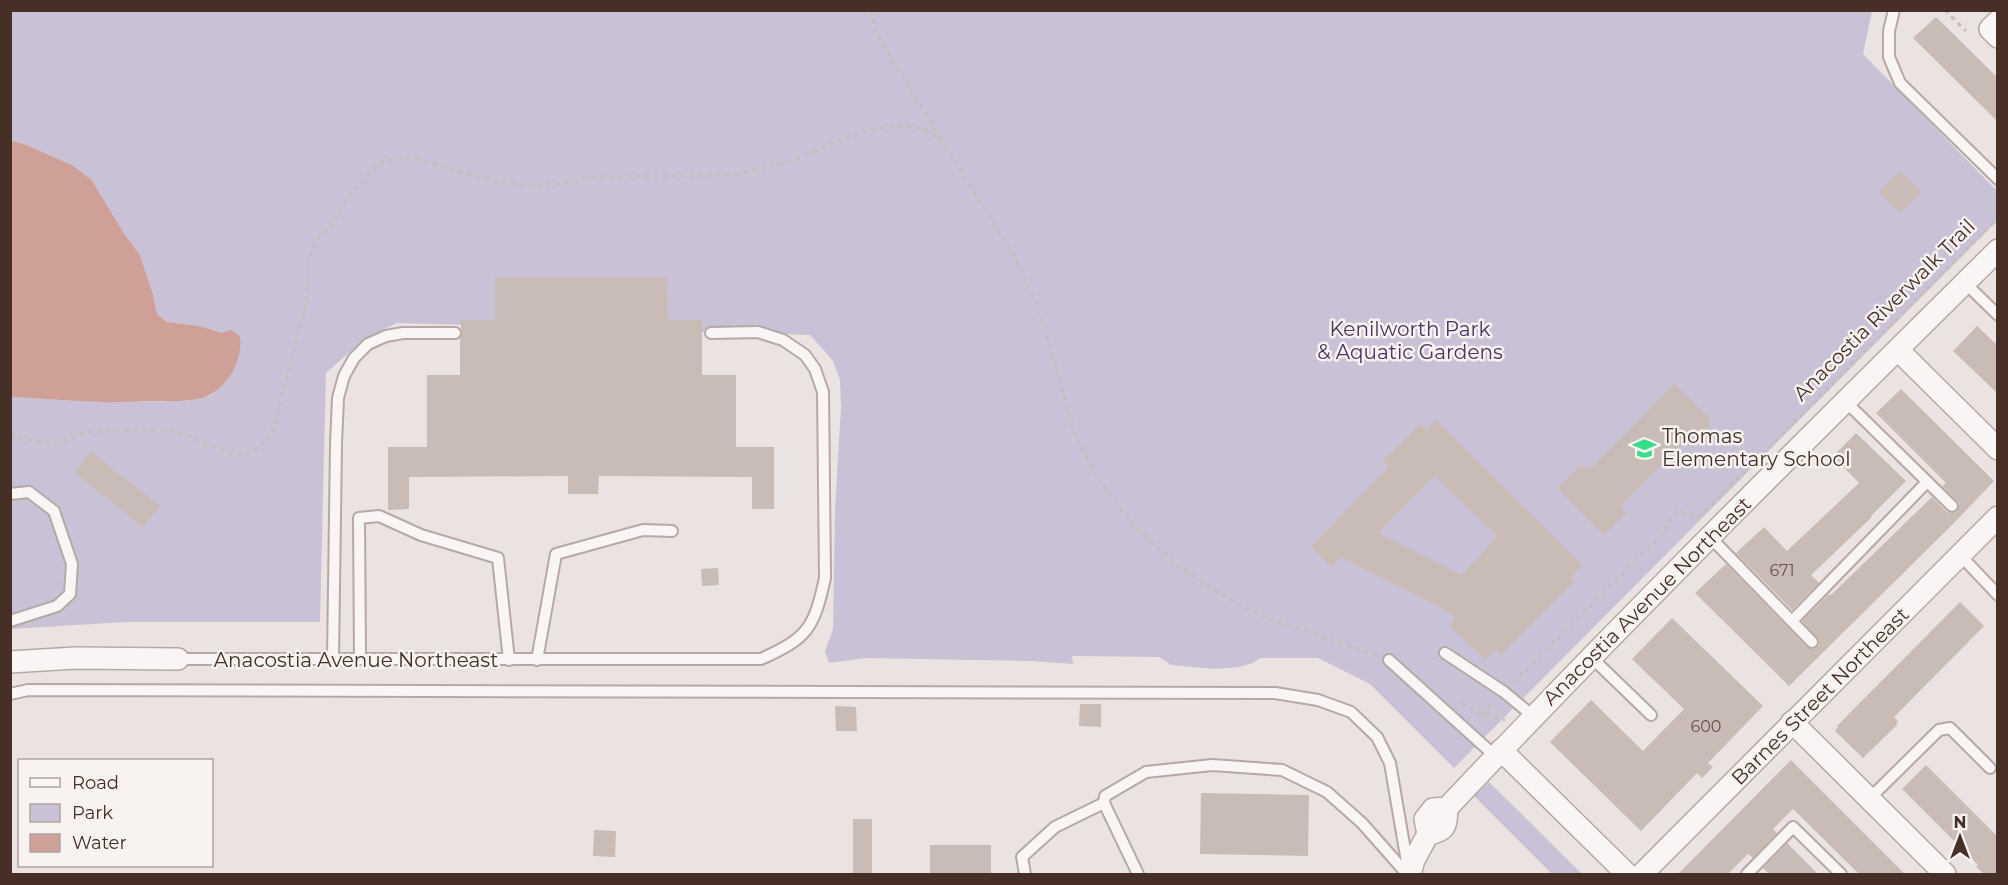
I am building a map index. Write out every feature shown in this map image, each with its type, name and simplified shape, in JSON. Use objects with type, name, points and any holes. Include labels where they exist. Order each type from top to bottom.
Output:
[{"type":"street","name":"Anacostia Avenue Northeast","points":[[1408,874],[1428,834],[1439,832],[1446,824],[1447,808],[1498,753],[1710,537],[1998,250]]},
{"type":"street","points":[[1898,350],[1998,449]]},
{"type":"street","name":"Barnes Street Northeast","points":[[1642,874],[1998,517]]},
{"type":"street","name":"Anacostia Avenue Northeast","points":[[10,662],[75,658],[178,659]]},
{"type":"street","points":[[1792,722],[1945,874]]},
{"type":"street","points":[[1498,753],[1627,874]]},
{"type":"lane","points":[[1894,10],[1889,31],[1889,57],[1900,83],[1998,179]]},
{"type":"lane","points":[[1965,283],[1998,315]]},
{"type":"lane","name":"Anacostia Avenue Northeast","points":[[178,659],[701,661],[761,659],[790,646],[810,627],[819,605],[825,578],[823,392],[815,369],[805,355],[783,340],[758,332],[711,333]]},
{"type":"lane","points":[[333,659],[336,444],[338,398],[344,376],[354,358],[368,344],[386,336],[403,333],[454,333]]},
{"type":"lane","points":[[1846,402],[1952,506]]},
{"type":"lane","points":[[1792,621],[1927,482]]},
{"type":"lane","points":[[10,494],[29,492],[54,511],[72,564],[70,594],[57,606],[10,621]]},
{"type":"lane","points":[[360,659],[359,518],[379,516],[421,535],[498,558],[509,660]]},
{"type":"lane","points":[[537,660],[556,554],[643,530],[672,531]]},
{"type":"lane","points":[[1710,537],[1812,642]]},
{"type":"lane","points":[[1960,555],[1998,595]]},
{"type":"lane","points":[[1445,653],[1504,692],[1533,716]]},
{"type":"lane","points":[[1592,657],[1651,715]]},
{"type":"lane","points":[[1389,660],[1498,753]]},
{"type":"lane","points":[[10,694],[28,690],[1275,693],[1318,700],[1350,712],[1377,737],[1389,763],[1408,874]]},
{"type":"lane","points":[[1869,799],[1939,730],[1950,728],[1989,768]]},
{"type":"lane","points":[[1138,874],[1104,803],[1106,796],[1146,772],[1212,765],[1282,770],[1327,792],[1362,824],[1408,874]]},
{"type":"lane","points":[[1025,874],[1022,857],[1055,827],[1104,803]]},
{"type":"lane","points":[[1747,874],[1793,828],[1841,874]]},
{"type":"path","points":[[872,10],[875,31],[1013,254],[1036,304],[1076,435],[1100,482],[1125,514],[1150,541],[1182,569],[1235,603],[1270,619],[1389,660]]},
{"type":"path","points":[[1945,10],[1966,31]]},
{"type":"path","points":[[10,435],[39,442],[58,442],[86,432],[167,430],[184,434],[231,454],[253,452],[271,436],[306,306],[309,260],[316,241],[331,225],[348,198],[373,169],[384,162],[398,158],[418,159],[492,181],[524,185],[560,184],[595,177],[725,175],[755,170],[788,162],[866,130],[885,127],[906,125],[922,129],[942,141]]},
{"type":"path","name":"Anacostia Riverwalk Trail","points":[[1511,685],[1661,535],[1677,510],[1699,517],[1998,218]]},
{"type":"path","points":[[1481,713],[1496,699]]},
{"type":"path","points":[[1460,703],[1481,713],[1507,720]]},
{"type":"green space","name":"Kenilworth Park & Aquatic Gardens","points":[[12,10],[1872,11],[1863,54],[1997,191],[1997,221],[1454,768],[1370,684],[1318,658],[1260,658],[1253,663],[1239,667],[1215,669],[1171,665],[1159,657],[1072,656],[1073,664],[1033,661],[866,658],[829,663],[825,651],[833,629],[840,380],[833,361],[810,335],[397,323],[363,340],[326,373],[320,622],[126,622],[11,629],[11,397],[102,402],[188,401],[211,395],[227,380],[236,365],[222,333],[200,326],[167,322],[157,314],[140,255],[91,179],[72,165],[24,144],[11,141]]},
{"type":"green space","points":[[1489,782],[1582,874],[1552,874],[1474,796]]},
{"type":"water","points":[[11,141],[24,144],[72,165],[91,179],[140,255],[157,314],[167,322],[200,326],[222,333],[231,330],[240,336],[240,352],[234,369],[218,389],[205,397],[183,401],[108,402],[11,397]]},
{"type":"building","points":[[1936,17],[1998,78],[1998,122],[1913,38]]},
{"type":"building","points":[[1900,171],[1921,192],[1900,213],[1879,192]]},
{"type":"building","points":[[495,277],[667,277],[668,320],[702,320],[702,375],[736,375],[736,447],[774,447],[774,509],[752,509],[752,477],[599,476],[598,494],[568,494],[568,476],[409,477],[409,509],[388,510],[388,447],[427,447],[427,375],[460,375],[460,338],[462,334],[460,320],[495,320]]},
{"type":"building","points":[[1977,326],[1998,346],[1998,394],[1953,351]]},
{"type":"building","name":"Thomas Elementary School","points":[[1674,384],[1710,419],[1708,432],[1696,430],[1620,507],[1626,513],[1604,535],[1558,488],[1580,466],[1581,468],[1584,465],[1589,470]]},
{"type":"building","points":[[1901,389],[1994,481],[1789,686],[1695,593],[1726,564],[1807,647],[1814,649],[1819,645],[1819,640],[1802,621],[1829,594],[1831,595],[1932,497],[1947,512],[1957,512],[1959,503],[1942,486],[1946,483],[1876,413]]},
{"type":"building","points":[[1436,420],[1582,565],[1571,577],[1575,581],[1501,655],[1496,649],[1485,660],[1450,626],[1455,615],[1340,557],[1331,567],[1311,546],[1389,467],[1383,461],[1420,424],[1426,430]],"holes":[[[1435,476],[1497,536],[1462,575],[1378,533]]]},
{"type":"building","points":[[1856,433],[1906,481],[1811,575],[1819,583],[1792,610],[1736,553],[1764,527],[1787,551],[1859,483],[1833,456]]},
{"type":"building","points":[[91,452],[160,506],[143,527],[74,472]]},
{"type":"building","points":[[718,568],[719,585],[702,586],[701,569]]},
{"type":"building","points":[[1960,602],[1984,626],[1894,717],[1898,724],[1863,758],[1835,731],[1837,726]]},
{"type":"building","points":[[1672,618],[1763,706],[1708,763],[1713,767],[1702,778],[1697,773],[1641,831],[1550,742],[1591,700],[1643,751],[1684,709],[1632,659]]},
{"type":"building","points":[[1080,704],[1101,704],[1101,727],[1079,726]]},
{"type":"building","points":[[835,706],[856,707],[857,731],[836,731]]},
{"type":"building","points":[[1791,760],[1905,874],[1859,874],[1793,809],[1773,829],[1777,833],[1753,858],[1748,854],[1728,874],[1678,874]]},
{"type":"building","points":[[1926,765],[1998,837],[1998,874],[1984,874],[1976,867],[1978,865],[1902,789]]},
{"type":"building","points":[[1201,793],[1309,795],[1308,856],[1200,854]]},
{"type":"building","points":[[853,819],[872,819],[872,874],[853,874]]},
{"type":"building","points":[[594,830],[616,831],[615,857],[593,856]]},
{"type":"building","points":[[1787,843],[1818,874],[1769,874],[1763,868]]},
{"type":"building","points":[[930,845],[991,845],[991,874],[930,874]]},
{"type":"place","name":"Thomas Elementary School","points":[[1644,448]]}]
